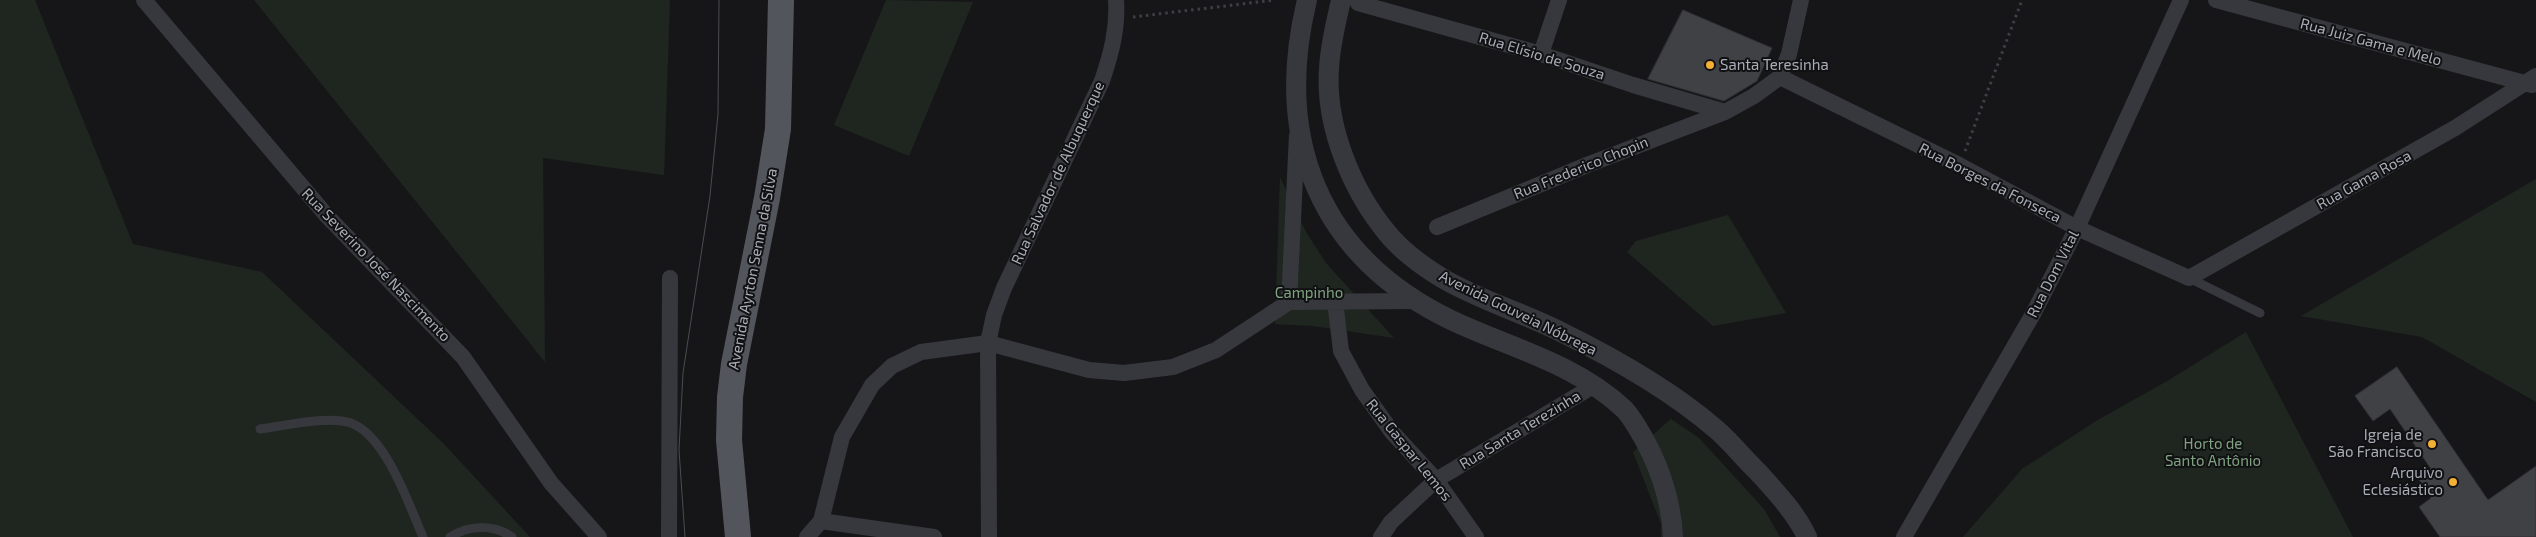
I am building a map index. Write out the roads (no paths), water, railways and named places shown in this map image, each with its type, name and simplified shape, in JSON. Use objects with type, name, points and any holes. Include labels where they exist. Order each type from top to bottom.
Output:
[{"type":"main road","name":"Avenida Ayrton Senna da Silva","points":[[738,537],[730,450],[730,397],[734,364],[767,198],[778,129],[781,0]]},
{"type":"street","name":"Rua Severino José Nascimento","points":[[144,0],[327,216],[463,357],[546,476],[574,511],[599,537]]},
{"type":"street","name":"Rua Salvador de Albuquerque","points":[[989,537],[988,343],[994,315],[1004,288],[1102,81],[1112,49],[1118,19],[1116,0]]},
{"type":"street","name":"Avenida Gouveia Nóbrega","points":[[1307,0],[1297,61],[1297,125],[1309,168],[1325,207],[1346,240],[1378,274],[1414,301],[1452,320],[1557,364],[1595,384],[1626,410],[1660,471],[1672,512],[1673,537]]},
{"type":"street","points":[[1541,54],[1559,0]]},
{"type":"street","points":[[1725,112],[1754,96],[1780,76],[1789,54],[1801,0]]},
{"type":"street","name":"Rua Dom Vital","points":[[1904,537],[2033,314],[2077,228],[2181,0]]},
{"type":"street","name":"Rua Juiz Gama e Melo","points":[[2216,0],[2533,82]]},
{"type":"street","name":"Avenida Gouveia Nóbrega","points":[[1350,1],[1333,33],[1328,70],[1335,130],[1350,174],[1365,204],[1389,235],[1443,278],[1559,330],[1628,368],[1674,398],[1718,430],[1775,491],[1807,537]]},
{"type":"street","name":"Rua Elísio de Souza","points":[[1350,1],[1541,54],[1633,85],[1725,112]]},
{"type":"street","name":"Rua Borges da Fonseca","points":[[1780,76],[1959,165],[2077,228],[2189,278]]},
{"type":"street","name":"Rua Gama Rosa","points":[[2189,278],[2533,82]]},
{"type":"street","name":"Rua Frederico Chopin","points":[[1437,227],[1587,165],[1725,112]]},
{"type":"street","points":[[1289,302],[1297,125]]},
{"type":"street","points":[[669,537],[670,278]]},
{"type":"street","name":"Rua Gaspar Lemos","points":[[1335,301],[1341,351],[1362,390],[1392,432],[1436,480],[1476,537]]},
{"type":"street","points":[[806,537],[821,521],[842,437],[872,385],[892,366],[921,352],[988,343],[1089,370],[1124,373],[1172,367],[1216,350],[1289,302],[1414,301]]},
{"type":"street","name":"Rua Santa Terezinha","points":[[1381,537],[1391,522],[1436,480],[1595,384]]},
{"type":"street","points":[[821,521],[848,530],[934,537]]},
{"type":"lane","name":"Rua Borges da Fonseca","points":[[2189,278],[2260,313]]},
{"type":"lane","points":[[260,429],[326,421],[351,423],[365,433],[383,452],[423,537]]},
{"type":"lane","points":[[450,537],[462,529],[486,527],[512,537]]},
{"type":"tram line","points":[[685,537],[679,450],[683,373],[710,196],[718,114],[719,0]]},
{"type":"place","name":"Santa Teresinha","points":[[1710,65]]},
{"type":"place","name":"Igreja de São Francisco","points":[[2432,444]]},
{"type":"place","name":"Arquivo Eclesiástico","points":[[2453,482]]},
{"type":"park label","name":"Campinho","points":[[1309,293]]},
{"type":"park label","name":"Horto de Santo Antônio","points":[[2213,452]]}]
